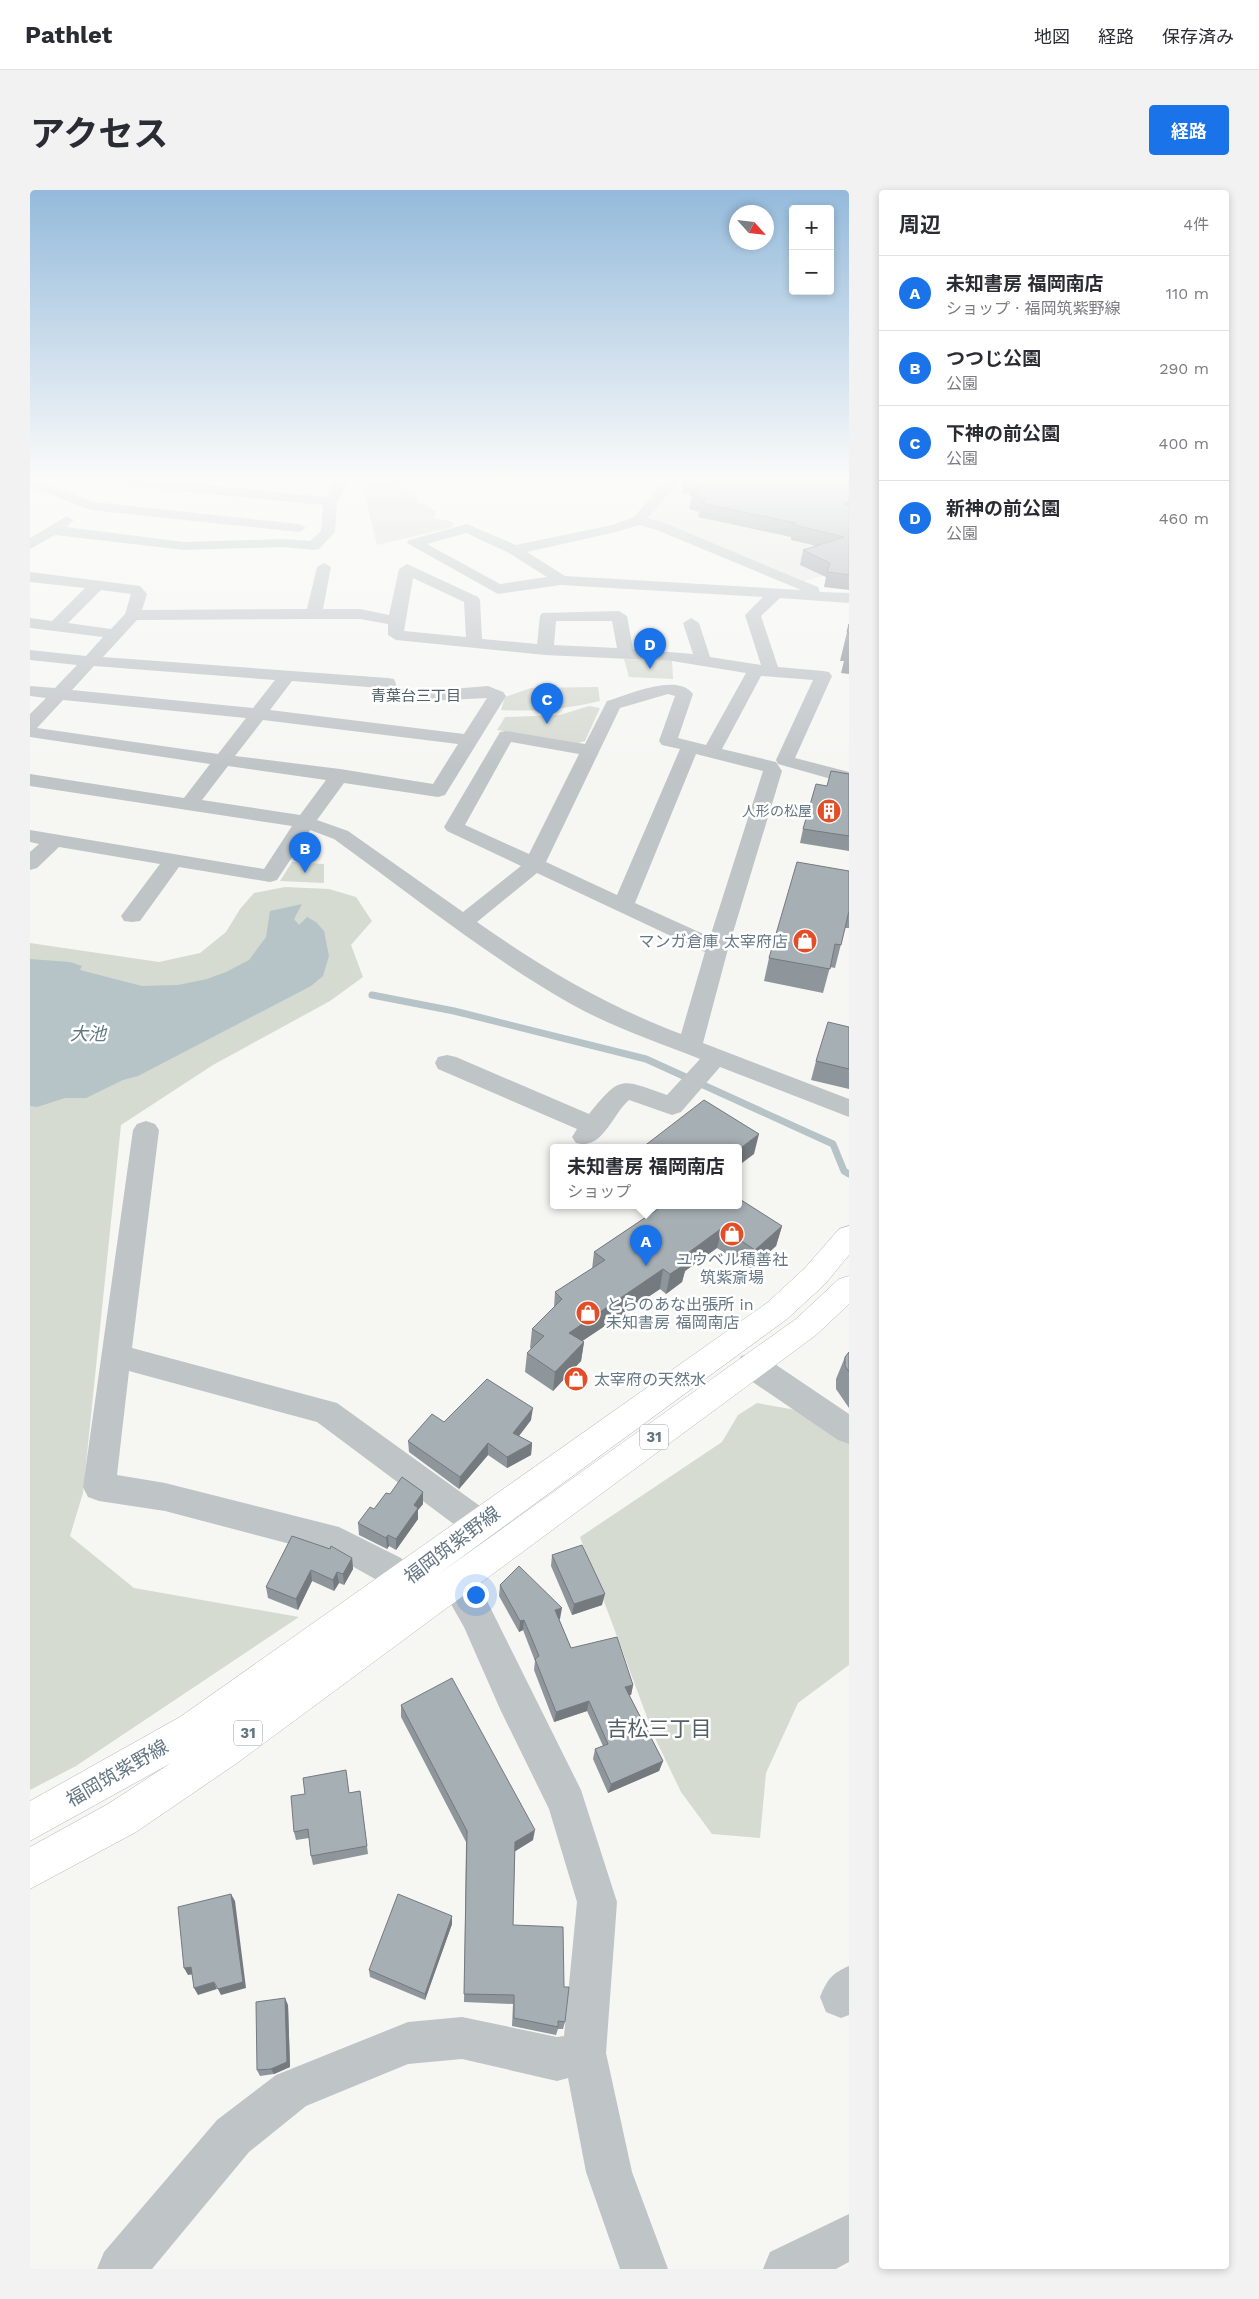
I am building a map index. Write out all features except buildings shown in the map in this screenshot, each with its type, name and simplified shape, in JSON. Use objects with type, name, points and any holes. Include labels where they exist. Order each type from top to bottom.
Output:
[{"type":"main road","name":"福岡筑紫野線","points":[[30,1822],[193,1730],[402,1582],[447,1568],[479,1524],[777,1311],[815,1276],[849,1236]]},
{"type":"main road","name":"福岡筑紫野線","points":[[30,1869],[122,1818],[224,1750],[447,1568],[752,1366],[806,1327],[849,1288]]},
{"type":"street","points":[[314,615],[323,574]]},
{"type":"street","points":[[406,574],[396,621],[396,635],[545,650],[703,660],[764,670],[823,676],[786,760],[790,763],[849,778]]},
{"type":"street","points":[[418,574],[472,600],[474,644]]},
{"type":"street","points":[[471,574],[498,589],[562,580],[849,598]]},
{"type":"street","points":[[552,574],[562,580]]},
{"type":"street","points":[[776,574],[825,596]]},
{"type":"street","points":[[30,724],[133,615],[138,594],[135,589],[98,584],[33,581]]},
{"type":"street","points":[[56,626],[98,584]]},
{"type":"street","points":[[712,751],[764,670],[753,615],[776,594]]},
{"type":"street","points":[[133,615],[360,614],[396,621]]},
{"type":"street","points":[[545,650],[548,616],[619,616],[626,654]]},
{"type":"street","points":[[30,623],[114,634]]},
{"type":"street","points":[[691,623],[703,660]]},
{"type":"street","points":[[30,655],[388,683],[390,694],[427,696],[488,691],[497,696],[438,791],[340,775],[30,732]]},
{"type":"street","points":[[189,804],[288,675]]},
{"type":"street","points":[[464,922],[534,865],[592,751],[613,705],[669,688],[684,694],[668,741],[769,766],[773,771],[717,949],[690,1046]]},
{"type":"street","points":[[30,691],[258,714],[470,740]]},
{"type":"street","points":[[592,751],[506,736],[454,827],[717,949]]},
{"type":"street","points":[[623,905],[690,747]]},
{"type":"street","points":[[30,836],[270,876],[305,822],[340,775]]},
{"type":"street","points":[[30,780],[305,822],[341,835],[516,960],[580,998],[632,1024],[849,1108]]},
{"type":"street","points":[[30,864],[54,840]]},
{"type":"street","points":[[132,916],[174,860]]},
{"type":"street","points":[[447,1063],[589,1131],[616,1098],[626,1090],[672,1106],[716,1057]]},
{"type":"street","points":[[146,1130],[99,1487],[165,1497],[338,1542],[389,1569],[402,1582]]},
{"type":"street","points":[[117,1356],[326,1412],[479,1524]]},
{"type":"street","points":[[752,1366],[849,1431]]},
{"type":"street","points":[[447,1568],[476,1615],[513,1696],[567,1804],[596,1902],[584,2053],[609,2172],[644,2269]]},
{"type":"street","points":[[120,2269],[234,2136],[291,2090],[408,2043],[462,2038],[557,2059],[584,2053]]},
{"type":"street","points":[[787,2269],[849,2237]]},
{"type":"shaded area","points":[[788,574],[829,574],[805,581]]},
{"type":"shaded area","points":[[624,659],[672,661],[673,679],[629,677]]},
{"type":"shaded area","points":[[598,687],[600,701],[551,709],[501,710],[505,697],[531,688]]},
{"type":"shaded area","points":[[589,706],[600,708],[585,741],[578,743],[497,730],[505,717],[560,715]]},
{"type":"shaded area","points":[[292,862],[324,864],[324,883],[280,881]]},
{"type":"shaded area","points":[[285,887],[329,889],[356,897],[372,921],[351,945],[363,977],[330,1001],[213,1065],[121,1125],[83,1493],[70,1536],[134,1588],[299,1617],[76,1766],[30,1790],[30,943],[159,962],[200,953],[226,932],[240,909],[254,893]]},
{"type":"shaded area","points":[[757,1403],[796,1410],[849,1437],[849,1665],[798,1703],[766,1773],[760,1838],[712,1834],[681,1792],[654,1736],[580,1537],[722,1442],[738,1415]]},
{"type":"water","name":"大池","points":[[302,904],[294,919],[299,925],[307,917],[316,922],[324,931],[329,956],[323,976],[311,986],[138,1076],[123,1080],[86,1098],[65,1098],[37,1107],[30,1106],[30,959],[70,962],[82,966],[80,970],[142,986],[178,985],[207,979],[249,960],[266,937],[270,911]]},
{"type":"waterway","points":[[372,995],[454,1011],[646,1059],[833,1144],[844,1171],[849,1174]]},
{"type":"place","name":"新神の前公園","points":[[650,669]]},
{"type":"place","name":"下神の前公園","points":[[547,724]]},
{"type":"place","name":"人形の松屋","points":[[829,811]]},
{"type":"place","name":"つつじ公園","points":[[305,873]]},
{"type":"place","name":"マンガ倉庫 太宰府店","points":[[805,941]]},
{"type":"place","name":"ユウベル積善社 筑紫斎場","points":[[732,1234]]},
{"type":"place","name":"未知書房 福岡南店","points":[[646,1266]]},
{"type":"place","name":"とらのあな出張所 in 未知書房 福岡南店","points":[[588,1313]]},
{"type":"place","name":"太宰府の天然水","points":[[576,1379]]},
{"type":"district","name":"青葉台三丁目","points":[[416,696]]},
{"type":"district","name":"吉松三丁目","points":[[659,1728]]}]
